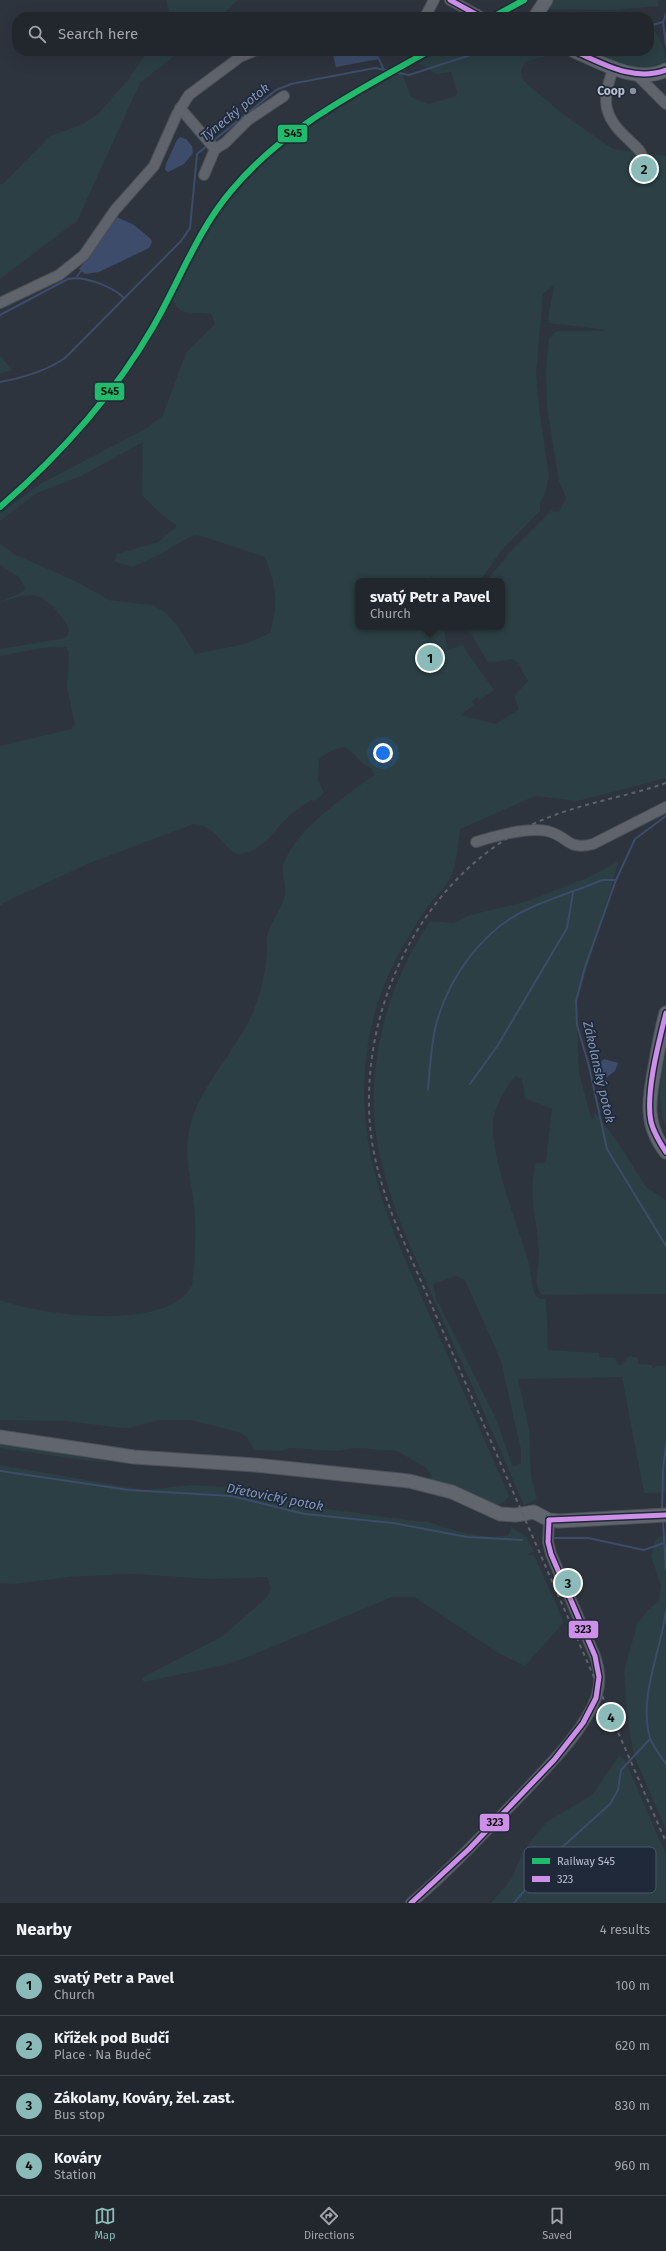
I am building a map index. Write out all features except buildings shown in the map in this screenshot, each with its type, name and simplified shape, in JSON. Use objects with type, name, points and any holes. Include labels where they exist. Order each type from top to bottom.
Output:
[{"type":"main road","points":[[538,12],[546,0]]},
{"type":"main road","points":[[585,56],[637,75],[660,73],[666,70]]},
{"type":"main road","points":[[666,1013],[649,1097],[657,1139],[666,1152]]},
{"type":"main road","points":[[0,1437],[134,1457],[255,1465],[409,1480],[452,1492],[500,1514],[534,1512],[549,1520],[559,1521],[660,1515]]},
{"type":"street","points":[[428,12],[434,0]]},
{"type":"street","points":[[450,0],[472,12]]},
{"type":"street","points":[[0,303],[59,274],[84,255],[115,210],[154,166],[180,108],[196,88],[244,56]]},
{"type":"street","points":[[614,67],[606,90],[606,107],[619,130],[641,152],[643,158]]},
{"type":"street","points":[[637,75],[666,104]]},
{"type":"street","points":[[212,145],[225,143],[248,120],[284,96]]},
{"type":"street","points":[[180,108],[212,145]]},
{"type":"street","points":[[204,174],[212,145]]},
{"type":"street","points":[[476,842],[501,834],[542,831],[550,832],[574,846],[581,847],[593,844],[666,807]]},
{"type":"street","points":[[411,1903],[474,1844],[539,1776],[579,1726],[595,1699],[600,1681],[600,1672],[595,1656],[551,1554],[548,1542],[549,1520]]},
{"type":"green space","points":[[166,0],[238,0],[225,12],[168,12]]},
{"type":"green space","points":[[554,0],[659,0],[658,6],[612,10],[549,9]]},
{"type":"green space","points":[[654,30],[662,45],[666,64],[635,70],[597,56],[654,56]]},
{"type":"green space","points":[[144,56],[174,56],[140,83],[77,221],[0,279],[0,184],[3,184],[50,136],[83,124],[97,115],[127,81]]},
{"type":"green space","points":[[431,56],[546,56],[527,61],[521,69],[522,78],[564,115],[613,149],[666,156],[666,778],[578,801],[535,796],[460,829],[456,860],[450,878],[428,906],[391,968],[376,1009],[367,1053],[364,1095],[367,1134],[375,1173],[386,1211],[401,1249],[509,1496],[503,1503],[496,1506],[460,1488],[429,1479],[432,1476],[426,1468],[397,1451],[357,1448],[337,1451],[290,1448],[279,1451],[257,1450],[252,1447],[247,1437],[239,1432],[191,1420],[158,1420],[133,1427],[123,1428],[64,1421],[0,1420],[0,1300],[19,1306],[73,1315],[132,1315],[158,1310],[179,1300],[192,1285],[195,1256],[195,1217],[188,1164],[188,1138],[192,1120],[199,1102],[249,1021],[258,998],[266,960],[267,935],[282,905],[285,895],[283,870],[284,862],[291,849],[312,824],[374,775],[371,768],[362,763],[349,749],[344,747],[331,751],[319,759],[318,780],[324,793],[315,801],[311,800],[294,812],[268,839],[256,849],[242,854],[234,853],[210,830],[193,824],[85,865],[5,902],[0,906],[0,746],[71,729],[75,724],[67,688],[69,653],[66,647],[42,648],[0,656],[0,649],[64,638],[68,635],[69,630],[64,620],[44,599],[39,596],[26,595],[0,602],[24,591],[25,588],[19,577],[0,565],[0,543],[14,554],[77,582],[109,600],[152,605],[165,612],[179,628],[195,654],[245,644],[270,633],[275,613],[275,595],[272,577],[265,557],[195,534],[155,557],[132,567],[114,561],[117,554],[158,542],[177,526],[162,515],[142,495],[143,442],[81,476],[37,493],[0,521],[0,514],[40,484],[147,428],[163,415],[186,353],[215,324],[211,314],[184,312],[176,306],[173,300],[217,219],[252,176],[291,141],[312,126],[402,72],[411,97],[429,104],[456,96],[457,91],[451,72],[436,74],[418,63]],"holes":[[[554,285],[548,318],[549,323],[606,330],[557,331],[549,338],[546,369],[547,407],[559,481],[566,498],[559,512],[551,511],[512,550],[489,578],[505,578],[505,630],[469,630],[487,661],[494,662],[513,659],[529,680],[514,696],[519,709],[496,724],[461,715],[474,705],[472,701],[477,697],[480,700],[494,690],[462,645],[448,650],[444,630],[355,630],[355,578],[430,578],[430,576],[432,578],[482,578],[501,551],[540,511],[540,503],[545,494],[549,476],[540,416],[536,374],[543,294]],[[434,651],[440,661],[430,666],[425,666],[420,655],[424,652],[427,656],[431,657],[430,653]]]},
{"type":"green space","points":[[0,355],[12,370],[0,374]]},
{"type":"green space","points":[[619,861],[576,1006],[579,1073],[592,1121],[595,1112],[619,1144],[646,1187],[666,1200],[666,1294],[543,1295],[540,1293],[537,1283],[539,1254],[533,1186],[536,1163],[544,1163],[546,1161],[552,1109],[525,1098],[522,1080],[516,1076],[505,1091],[495,1111],[493,1137],[500,1172],[528,1260],[535,1295],[538,1298],[546,1299],[548,1350],[599,1353],[599,1357],[615,1358],[618,1365],[621,1365],[629,1356],[638,1358],[638,1364],[652,1365],[652,1368],[655,1368],[655,1366],[666,1366],[666,1493],[644,1493],[622,1377],[518,1379],[529,1429],[531,1477],[537,1499],[524,1505],[410,1246],[388,1188],[376,1137],[374,1104],[375,1072],[380,1040],[388,1008],[399,978],[413,949],[430,921],[454,923],[470,915],[525,902],[587,878]],"holes":[[[456,1276],[465,1280],[501,1361],[521,1450],[521,1463],[513,1467],[496,1419],[436,1298],[433,1284]]]},
{"type":"green space","points":[[666,1046],[666,1128],[661,1108],[660,1087]]},
{"type":"green space","points":[[0,1443],[110,1462],[91,1461],[0,1448]]},
{"type":"green space","points":[[0,1465],[144,1490],[191,1485],[228,1487],[313,1507],[428,1522],[458,1531],[492,1537],[508,1535],[511,1531],[511,1527],[527,1537],[534,1552],[526,1555],[534,1555],[564,1622],[525,1666],[498,1653],[414,1597],[392,1597],[245,1658],[224,1665],[144,1682],[142,1679],[145,1676],[223,1636],[267,1597],[271,1588],[267,1577],[210,1579],[131,1574],[68,1577],[15,1584],[0,1583]]},
{"type":"green space","points":[[666,1533],[666,1829],[634,1756],[627,1713],[624,1672],[637,1624],[648,1610],[659,1601],[661,1585],[651,1557],[656,1539]]},
{"type":"green space","points":[[619,1756],[625,1760],[666,1855],[666,1903],[491,1903],[512,1878],[524,1850],[524,1893],[656,1893],[656,1847],[526,1847],[548,1821],[592,1795]]},
{"type":"water","points":[[333,56],[379,56],[379,59],[336,67]]},
{"type":"water","points":[[180,137],[186,139],[192,146],[193,153],[184,164],[168,172],[165,170],[166,164],[177,140]]},
{"type":"water","points":[[117,217],[134,225],[151,239],[152,242],[149,248],[99,272],[85,274],[79,269]]},
{"type":"water","points":[[604,1059],[618,1063],[615,1071],[607,1077],[602,1075],[601,1062]]},
{"type":"waterway","name":"Zákolanský potok","points":[[666,14],[663,22],[666,45]]},
{"type":"waterway","name":"Týnecký potok","points":[[654,25],[663,22]]},
{"type":"waterway","name":"Týnecký potok","points":[[213,141],[276,90],[291,84],[375,68],[409,75],[468,56]]},
{"type":"waterway","points":[[379,59],[383,68]]},
{"type":"waterway","name":"Týnecký potok","points":[[0,382],[34,373],[50,367],[65,358],[181,241],[190,228],[197,154],[208,145]]},
{"type":"waterway","points":[[77,276],[81,271]]},
{"type":"waterway","points":[[0,315],[68,279],[75,278],[90,280],[106,286],[124,298]]},
{"type":"waterway","name":"Zákolanský potok","points":[[666,816],[635,839],[616,880],[585,967],[576,1001],[577,1025],[589,1066],[607,1149],[666,1246]]},
{"type":"waterway","points":[[428,1090],[433,1038],[443,1004],[450,987],[460,971],[482,942],[496,929],[526,910],[602,880],[615,880]]},
{"type":"waterway","points":[[470,1084],[498,1045],[567,928],[573,893]]},
{"type":"waterway","name":"Zákolanský potok","points":[[662,1510],[663,1470],[666,1445]]},
{"type":"waterway","name":"Dřetovický potok","points":[[0,1471],[129,1490],[231,1496],[305,1514],[393,1523],[467,1537],[522,1540]]},
{"type":"waterway","name":"Zákolanský potok","points":[[663,1521],[666,1570]]},
{"type":"waterway","name":"Dřetovický potok","points":[[553,1538],[588,1538],[644,1550],[664,1543]]},
{"type":"waterway","name":"Zákolanský potok","points":[[666,1611],[648,1690],[647,1706],[647,1722],[650,1738],[666,1764]]},
{"type":"waterway","points":[[562,1847],[610,1804],[618,1790],[621,1770],[650,1739]]},
{"type":"waterway","points":[[514,1903],[524,1891]]},
{"type":"railway","points":[[666,783],[565,811],[531,825],[492,849],[458,878],[429,913],[406,951],[388,993],[375,1036],[370,1081],[370,1126],[373,1150],[393,1217],[666,1842]]},
{"type":"rail line","name":"S45","points":[[502,12],[524,0]]},
{"type":"rail line","name":"S45","points":[[0,507],[44,467],[103,401],[121,377],[153,327],[208,223],[219,206],[252,168],[298,129],[323,112],[420,56]]},
{"type":"transit line","name":"323","points":[[450,0],[472,12]]},
{"type":"transit line","name":"323","points":[[585,56],[608,66],[630,73],[642,74],[666,70]]},
{"type":"transit line","name":"323","points":[[666,1013],[651,1083],[650,1097],[651,1122],[659,1141],[666,1152]]},
{"type":"transit line","name":"323","points":[[549,1520],[666,1515]]},
{"type":"transit line","name":"323","points":[[411,1903],[469,1849],[554,1760],[583,1723],[596,1698],[599,1677],[595,1656],[551,1554],[548,1542],[549,1520]]},
{"type":"place","name":"Coop","points":[[633,91]]},
{"type":"place","name":"Křížek pod Budčí","points":[[644,169]]},
{"type":"place","name":"svatý Petr a Pavel","points":[[430,658]]},
{"type":"place","name":"Zákolany, Kováry, žel. zast.","points":[[568,1583]]},
{"type":"place","name":"Kováry","points":[[611,1717]]}]
